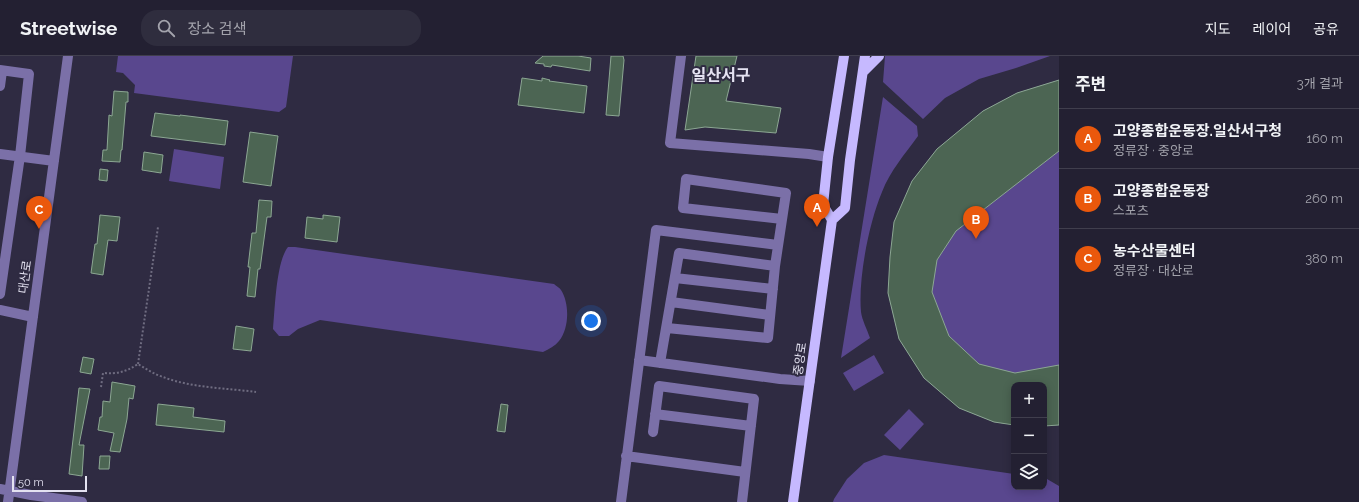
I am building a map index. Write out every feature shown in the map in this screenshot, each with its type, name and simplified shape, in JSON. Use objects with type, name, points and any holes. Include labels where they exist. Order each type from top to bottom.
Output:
[{"type":"main road","points":[[844,56],[828,157],[823,205],[832,220],[845,208],[850,160],[865,56]]},
{"type":"main road","points":[[863,72],[879,56]]},
{"type":"main road","name":"중앙로","points":[[793,502],[832,220]]},
{"type":"street","name":"대산로","points":[[8,502],[5,490],[33,317],[68,56]]},
{"type":"street","points":[[681,56],[670,143],[809,154],[828,157]]},
{"type":"street","points":[[0,86],[1,70],[29,74],[20,156],[0,294]]},
{"type":"street","points":[[0,154],[54,161]]},
{"type":"street","points":[[667,328],[768,338],[775,266],[786,193],[686,179],[683,208],[782,219]]},
{"type":"street","points":[[621,502],[656,230],[778,245]]},
{"type":"street","points":[[660,363],[679,253],[775,266]]},
{"type":"street","points":[[675,278],[773,289]]},
{"type":"street","points":[[671,302],[770,315]]},
{"type":"street","points":[[0,310],[33,317]]},
{"type":"street","points":[[639,360],[780,379],[810,381]]},
{"type":"street","points":[[653,432],[659,386],[754,399],[744,472],[742,502]]},
{"type":"street","points":[[655,414],[751,426]]},
{"type":"street","points":[[626,456],[744,472]]},
{"type":"street","points":[[5,490],[82,502]]},
{"type":"path","points":[[138,364],[158,227]]},
{"type":"path","points":[[101,386],[103,373],[122,373],[138,364]]},
{"type":"path","points":[[138,364],[174,381],[256,392]]},
{"type":"shaded area","points":[[118,56],[293,56],[286,107],[279,112],[134,93],[135,85],[123,73],[116,72]]},
{"type":"shaded area","points":[[885,56],[1050,56],[979,79],[945,98],[923,119],[883,82]]},
{"type":"shaded area","points":[[1059,80],[1059,425],[1047,426],[1047,382],[1011,382],[1011,425],[994,422],[959,408],[924,378],[899,339],[888,293],[912,181],[937,149],[983,111],[1017,93]]},
{"type":"shaded area","points":[[883,97],[917,126],[918,136],[885,184],[877,205],[869,235],[861,283],[861,312],[870,338],[841,358]]},
{"type":"shaded area","points":[[174,149],[224,157],[220,189],[169,181]]},
{"type":"shaded area","points":[[288,247],[554,284],[560,288],[566,302],[567,316],[565,330],[557,343],[543,352],[320,320],[298,329],[289,336],[279,336],[273,329],[275,298],[281,263]]},
{"type":"shaded area","points":[[874,355],[884,373],[854,391],[843,373]]},
{"type":"shaded area","points":[[909,409],[924,424],[900,450],[884,435]]},
{"type":"shaded area","points":[[884,455],[1011,474],[1011,490],[1047,490],[1047,479],[1059,486],[1059,502],[833,502],[847,479],[864,463]]},
{"type":"building","points":[[543,56],[578,56],[591,58],[590,71],[552,65],[551,67],[544,66],[544,64],[535,63]]},
{"type":"building","points":[[611,56],[623,56],[624,60],[619,116],[606,115]]},
{"type":"building","points":[[696,56],[737,56],[726,101],[781,108],[776,133],[705,127],[685,130]]},
{"type":"building","points":[[522,78],[542,81],[542,78],[550,80],[549,81],[587,86],[584,113],[518,105]]},
{"type":"building","points":[[1059,80],[1059,151],[956,231],[937,260],[932,292],[949,336],[979,364],[1015,373],[1059,365],[1059,425],[1047,426],[1047,382],[1011,382],[1011,425],[994,422],[959,408],[924,378],[899,339],[888,293],[894,222],[912,181],[937,149],[983,111],[1017,93]]},
{"type":"building","points":[[114,91],[128,92],[120,162],[102,161],[103,150],[107,150],[109,115],[112,116]]},
{"type":"building","points":[[155,113],[228,121],[225,145],[151,136]]},
{"type":"building","points":[[250,132],[278,136],[271,186],[243,182]]},
{"type":"building","points":[[144,152],[163,155],[161,173],[142,170]]},
{"type":"building","points":[[100,169],[108,170],[107,181],[99,180]]},
{"type":"building","points":[[259,200],[272,201],[271,217],[267,217],[255,297],[247,296],[250,267],[248,267],[252,233],[256,233]]},
{"type":"building","points":[[100,215],[120,217],[117,241],[108,240],[103,275],[91,273],[95,244],[97,244]]},
{"type":"building","points":[[323,215],[340,217],[337,242],[305,238],[307,217],[323,219]]},
{"type":"building","points":[[236,326],[254,329],[251,351],[233,349]]},
{"type":"building","points":[[83,357],[94,359],[91,374],[80,372]]},
{"type":"building","points":[[112,382],[135,386],[133,399],[129,398],[127,419],[120,452],[110,451],[114,433],[98,430],[100,417],[102,417],[103,401],[110,402]]},
{"type":"building","points":[[79,388],[90,389],[79,445],[84,445],[82,476],[69,474]]},
{"type":"building","points":[[158,404],[194,408],[193,417],[225,421],[224,432],[156,425]]},
{"type":"building","points":[[501,404],[508,405],[505,432],[497,431]]},
{"type":"building","points":[[100,456],[110,456],[109,469],[99,469]]},
{"type":"place","name":"고양종합운동장.일산서구청","points":[[817,227]]},
{"type":"place","name":"농수산물센터","points":[[39,229]]},
{"type":"place","name":"고양종합운동장","points":[[976,239]]},
{"type":"district","name":"일산서구","points":[[721,75]]}]
